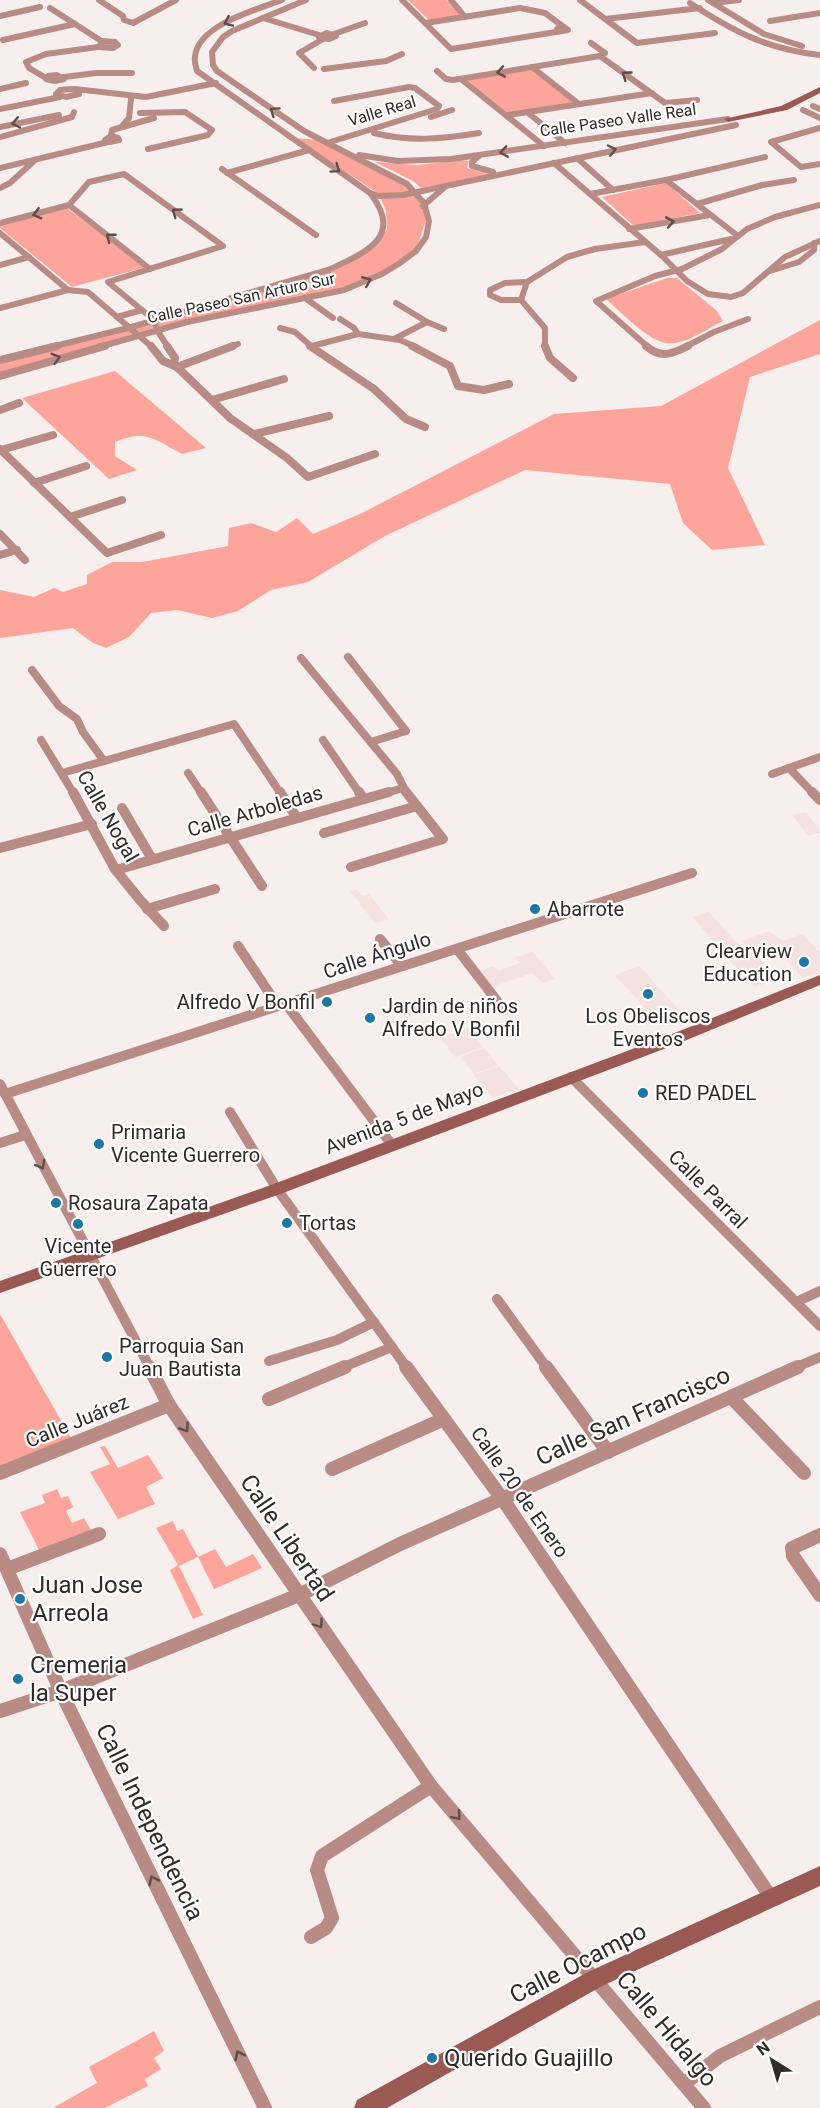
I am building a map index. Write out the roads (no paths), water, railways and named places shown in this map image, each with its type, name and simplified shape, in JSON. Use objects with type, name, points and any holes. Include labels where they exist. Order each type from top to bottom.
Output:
[{"type":"main road","points":[[765,117],[820,90]]},
{"type":"main road","points":[[765,117],[802,110],[819,104]]},
{"type":"main road","name":"Calle Paseo Valle Real","points":[[735,122],[765,117]]},
{"type":"main road","name":"Avenida 5 de Mayo","points":[[0,1287],[277,1189],[683,1035],[820,980]]},
{"type":"main road","name":"Calle Ocampo","points":[[364,2108],[595,1979],[820,1876]]},
{"type":"street","points":[[99,0],[123,17],[142,18],[176,0]]},
{"type":"street","points":[[282,0],[219,26],[199,43],[194,57],[197,71],[370,193]]},
{"type":"street","points":[[302,0],[223,37],[212,52],[213,64],[232,82],[297,126],[407,184],[416,192]]},
{"type":"street","points":[[402,0],[444,41],[469,46],[568,30],[545,13],[520,8],[426,23]]},
{"type":"street","points":[[451,0],[465,17]]},
{"type":"street","points":[[580,0],[587,0]]},
{"type":"street","points":[[580,0],[637,43],[715,33]]},
{"type":"street","points":[[739,0],[690,3],[740,35],[773,48],[820,55]]},
{"type":"street","points":[[608,21],[700,10],[711,2]]},
{"type":"street","points":[[711,2],[758,32],[782,42],[820,49]]},
{"type":"street","points":[[0,16],[48,3],[53,5],[50,8],[101,44],[120,52]]},
{"type":"street","points":[[770,21],[820,13]]},
{"type":"street","points":[[271,14],[323,36]]},
{"type":"street","points":[[263,18],[334,38],[336,36],[334,34],[365,23]]},
{"type":"street","points":[[3,40],[75,24]]},
{"type":"street","points":[[728,28],[746,24]]},
{"type":"street","points":[[740,35],[758,32]]},
{"type":"street","points":[[323,36],[299,53],[314,68],[311,70],[315,73],[322,72],[324,69],[386,61],[402,54]]},
{"type":"street","points":[[437,71],[449,80],[461,79],[600,56],[605,53],[591,43]]},
{"type":"street","points":[[101,44],[37,57],[26,64],[50,78],[62,79],[96,73],[132,73]]},
{"type":"street","points":[[600,56],[669,104],[697,100]]},
{"type":"street","points":[[0,137],[72,117],[74,112],[69,97],[59,93],[50,78],[36,63],[37,57]]},
{"type":"street","points":[[532,67],[579,104]]},
{"type":"street","points":[[62,79],[75,90],[142,100],[166,98],[215,85]]},
{"type":"street","points":[[461,79],[544,146]]},
{"type":"street","points":[[0,106],[94,88],[141,97],[232,82]]},
{"type":"street","points":[[0,89],[26,83]]},
{"type":"street","name":"Valle Real","points":[[330,144],[437,109],[440,106],[415,88],[409,87],[334,101]]},
{"type":"street","points":[[69,97],[75,90]]},
{"type":"street","points":[[508,115],[652,93]]},
{"type":"street","points":[[123,125],[129,118],[131,99]]},
{"type":"street","points":[[135,123],[142,100]]},
{"type":"street","points":[[129,109],[190,114],[212,130],[212,132],[148,149]]},
{"type":"street","points":[[330,144],[452,110]]},
{"type":"street","points":[[802,110],[820,118]]},
{"type":"street","points":[[0,127],[74,112]]},
{"type":"street","points":[[527,112],[565,143]]},
{"type":"street","points":[[0,168],[109,139],[112,130],[123,125],[171,113]]},
{"type":"street","name":"Calle Paseo Valle Real","points":[[345,152],[406,161],[480,156],[696,124],[735,122]]},
{"type":"street","name":"Calle Paseo Valle Real","points":[[370,193],[390,197],[416,192],[704,131],[735,122]]},
{"type":"street","points":[[696,124],[704,131]]},
{"type":"street","points":[[281,130],[297,126]]},
{"type":"street","points":[[820,128],[771,142],[801,167],[820,164]]},
{"type":"street","points":[[374,133],[399,141],[424,142],[479,133]]},
{"type":"street","points":[[534,138],[555,135]]},
{"type":"street","points":[[306,148],[225,171],[316,236]]},
{"type":"street","name":"Calle Paseo Valle Real","points":[[480,156],[472,162],[472,166],[477,169],[505,172]]},
{"type":"street","points":[[590,194],[666,180],[765,157]]},
{"type":"street","points":[[577,158],[613,190]]},
{"type":"street","points":[[0,188],[11,185],[23,169],[36,160]]},
{"type":"street","points":[[554,163],[661,255],[674,271],[716,300],[728,301],[742,294],[778,262],[817,242]]},
{"type":"street","points":[[0,223],[69,205],[89,182],[124,174],[223,246],[108,282],[154,320],[157,330],[175,358],[175,366]]},
{"type":"street","points":[[666,180],[737,237]]},
{"type":"street","points":[[697,204],[762,185],[795,180]]},
{"type":"street","points":[[423,206],[447,185]]},
{"type":"street","name":"Calle Paseo San Arturo Sur","points":[[0,376],[157,330],[328,293],[369,281],[399,266],[410,257],[429,231],[429,217],[416,192]]},
{"type":"street","name":"Calle Paseo San Arturo Sur","points":[[0,360],[128,328],[318,273],[351,260],[380,237],[386,225],[384,209],[370,193]]},
{"type":"street","points":[[69,205],[150,269]]},
{"type":"street","points":[[748,319],[714,332],[681,350],[643,342],[597,304],[598,299],[682,269],[722,249],[747,230],[775,217],[820,205]]},
{"type":"street","points":[[605,248],[632,231],[710,215]]},
{"type":"street","points":[[727,227],[747,230]]},
{"type":"street","points":[[0,233],[68,290]]},
{"type":"street","points":[[661,255],[737,237]]},
{"type":"street","points":[[573,378],[548,358],[544,342],[545,328],[521,300],[522,290],[527,282],[568,257],[645,242]]},
{"type":"street","points":[[0,265],[29,257]]},
{"type":"street","points":[[133,274],[139,261]]},
{"type":"street","points":[[521,300],[501,300],[490,295],[490,290],[505,283],[527,282]]},
{"type":"street","points":[[0,308],[68,290],[88,292],[138,335],[163,361],[175,366],[230,418],[287,458],[308,477],[375,454]]},
{"type":"street","points":[[328,293],[328,303],[334,315]]},
{"type":"street","points":[[305,298],[354,328],[358,334]]},
{"type":"street","points":[[317,304],[328,303]]},
{"type":"street","points":[[396,303],[427,322],[444,329]]},
{"type":"street","points":[[117,317],[142,310]]},
{"type":"street","points":[[394,339],[427,322]]},
{"type":"street","points":[[280,328],[295,332],[374,389],[406,419],[425,427]]},
{"type":"street","points":[[312,346],[358,334],[394,339],[434,356],[450,366],[459,386],[487,392],[509,384]]},
{"type":"street","points":[[175,366],[238,344]]},
{"type":"street","points":[[212,400],[284,379]]},
{"type":"street","points":[[0,410],[19,403]]},
{"type":"street","points":[[254,434],[329,416]]},
{"type":"street","points":[[53,435],[1,450],[107,553],[160,535]]},
{"type":"street","points":[[34,483],[86,466]]},
{"type":"street","points":[[70,517],[122,500]]},
{"type":"street","points":[[0,534],[25,560]]},
{"type":"street","points":[[0,555],[17,550]]},
{"type":"street","points":[[348,657],[406,731],[371,742]]},
{"type":"street","points":[[301,658],[397,774],[403,788],[443,839],[351,867]]},
{"type":"street","points":[[32,670],[59,706],[77,719],[83,732],[104,761]]},
{"type":"street","points":[[62,773],[234,724],[297,818]]},
{"type":"street","name":"Calle Nogal","points":[[41,740],[92,824],[96,836],[116,870],[147,909],[164,926]]},
{"type":"street","points":[[323,740],[364,799]]},
{"type":"street","points":[[772,774],[820,758]]},
{"type":"street","points":[[789,768],[820,800]]},
{"type":"street","points":[[188,773],[262,886]]},
{"type":"street","name":"Calle Arboledas","points":[[116,870],[228,836],[403,788]]},
{"type":"street","points":[[324,833],[417,806]]},
{"type":"street","points":[[122,808],[153,859]]},
{"type":"street","points":[[0,848],[92,824]]},
{"type":"street","name":"Calle Ángulo","points":[[2,1089],[282,1005],[692,873]]},
{"type":"street","points":[[147,909],[216,889]]},
{"type":"street","points":[[380,939],[402,966]]},
{"type":"street","points":[[238,946],[392,1145]]},
{"type":"street","points":[[457,948],[504,1010]]},
{"type":"street","name":"Calle Parral","points":[[571,1077],[820,1326]]},
{"type":"street","name":"Calle Libertad","points":[[2,1089],[92,1255],[169,1405],[431,1786],[595,1979]]},
{"type":"street","name":"Calle 20 de Enero","points":[[230,1112],[277,1189],[502,1498],[772,1899]]},
{"type":"street","points":[[0,1143],[25,1135]]},
{"type":"street","points":[[796,1302],[820,1291]]},
{"type":"street","points":[[497,1299],[608,1452]]},
{"type":"street","points":[[269,1361],[337,1340],[374,1322]]},
{"type":"street","points":[[269,1399],[392,1347]]},
{"type":"street","name":"Calle San Francisco","points":[[0,1711],[61,1690],[299,1595],[400,1544],[820,1357]]},
{"type":"street","points":[[731,1397],[804,1473]]},
{"type":"street","name":"Calle Juárez","points":[[0,1473],[169,1405]]},
{"type":"street","points":[[332,1468],[444,1419]]},
{"type":"street","points":[[7,1569],[99,1534]]},
{"type":"street","points":[[820,1535],[792,1548],[792,1556],[820,1595]]},
{"type":"street","name":"Calle Independencia","points":[[0,1554],[61,1690],[265,2108]]},
{"type":"street","points":[[311,1937],[328,1927],[332,1920],[332,1913],[317,1870],[322,1856],[431,1786]]},
{"type":"street","name":"Calle Hidalgo","points":[[595,1979],[704,2108]]},
{"type":"street","points":[[684,2084],[720,2056],[820,2007]]},
{"type":"place","name":"Abarrote","points":[[535,909]]},
{"type":"place","name":"Clearview Education","points":[[804,962]]},
{"type":"place","name":"Los Obeliscos Eventos","points":[[648,994]]},
{"type":"place","name":"Alfredo V Bonfil","points":[[327,1002]]},
{"type":"place","name":"Jardin de niños Alfredo V Bonfil","points":[[370,1018]]},
{"type":"place","name":"RED PADEL","points":[[643,1093]]},
{"type":"place","name":"Primaria Vicente Guerrero","points":[[99,1144]]},
{"type":"place","name":"Rosaura Zapata","points":[[56,1203]]},
{"type":"place","name":"Tortas","points":[[287,1223]]},
{"type":"place","name":"Vicente Guerrero","points":[[78,1224]]},
{"type":"place","name":"Parroquia San Juan Bautista","points":[[107,1357]]},
{"type":"place","name":"Juan Jose Arreola","points":[[20,1599]]},
{"type":"place","name":"Cremeria la Super","points":[[18,1679]]},
{"type":"place","name":"Querido Guajillo","points":[[432,2058]]}]
